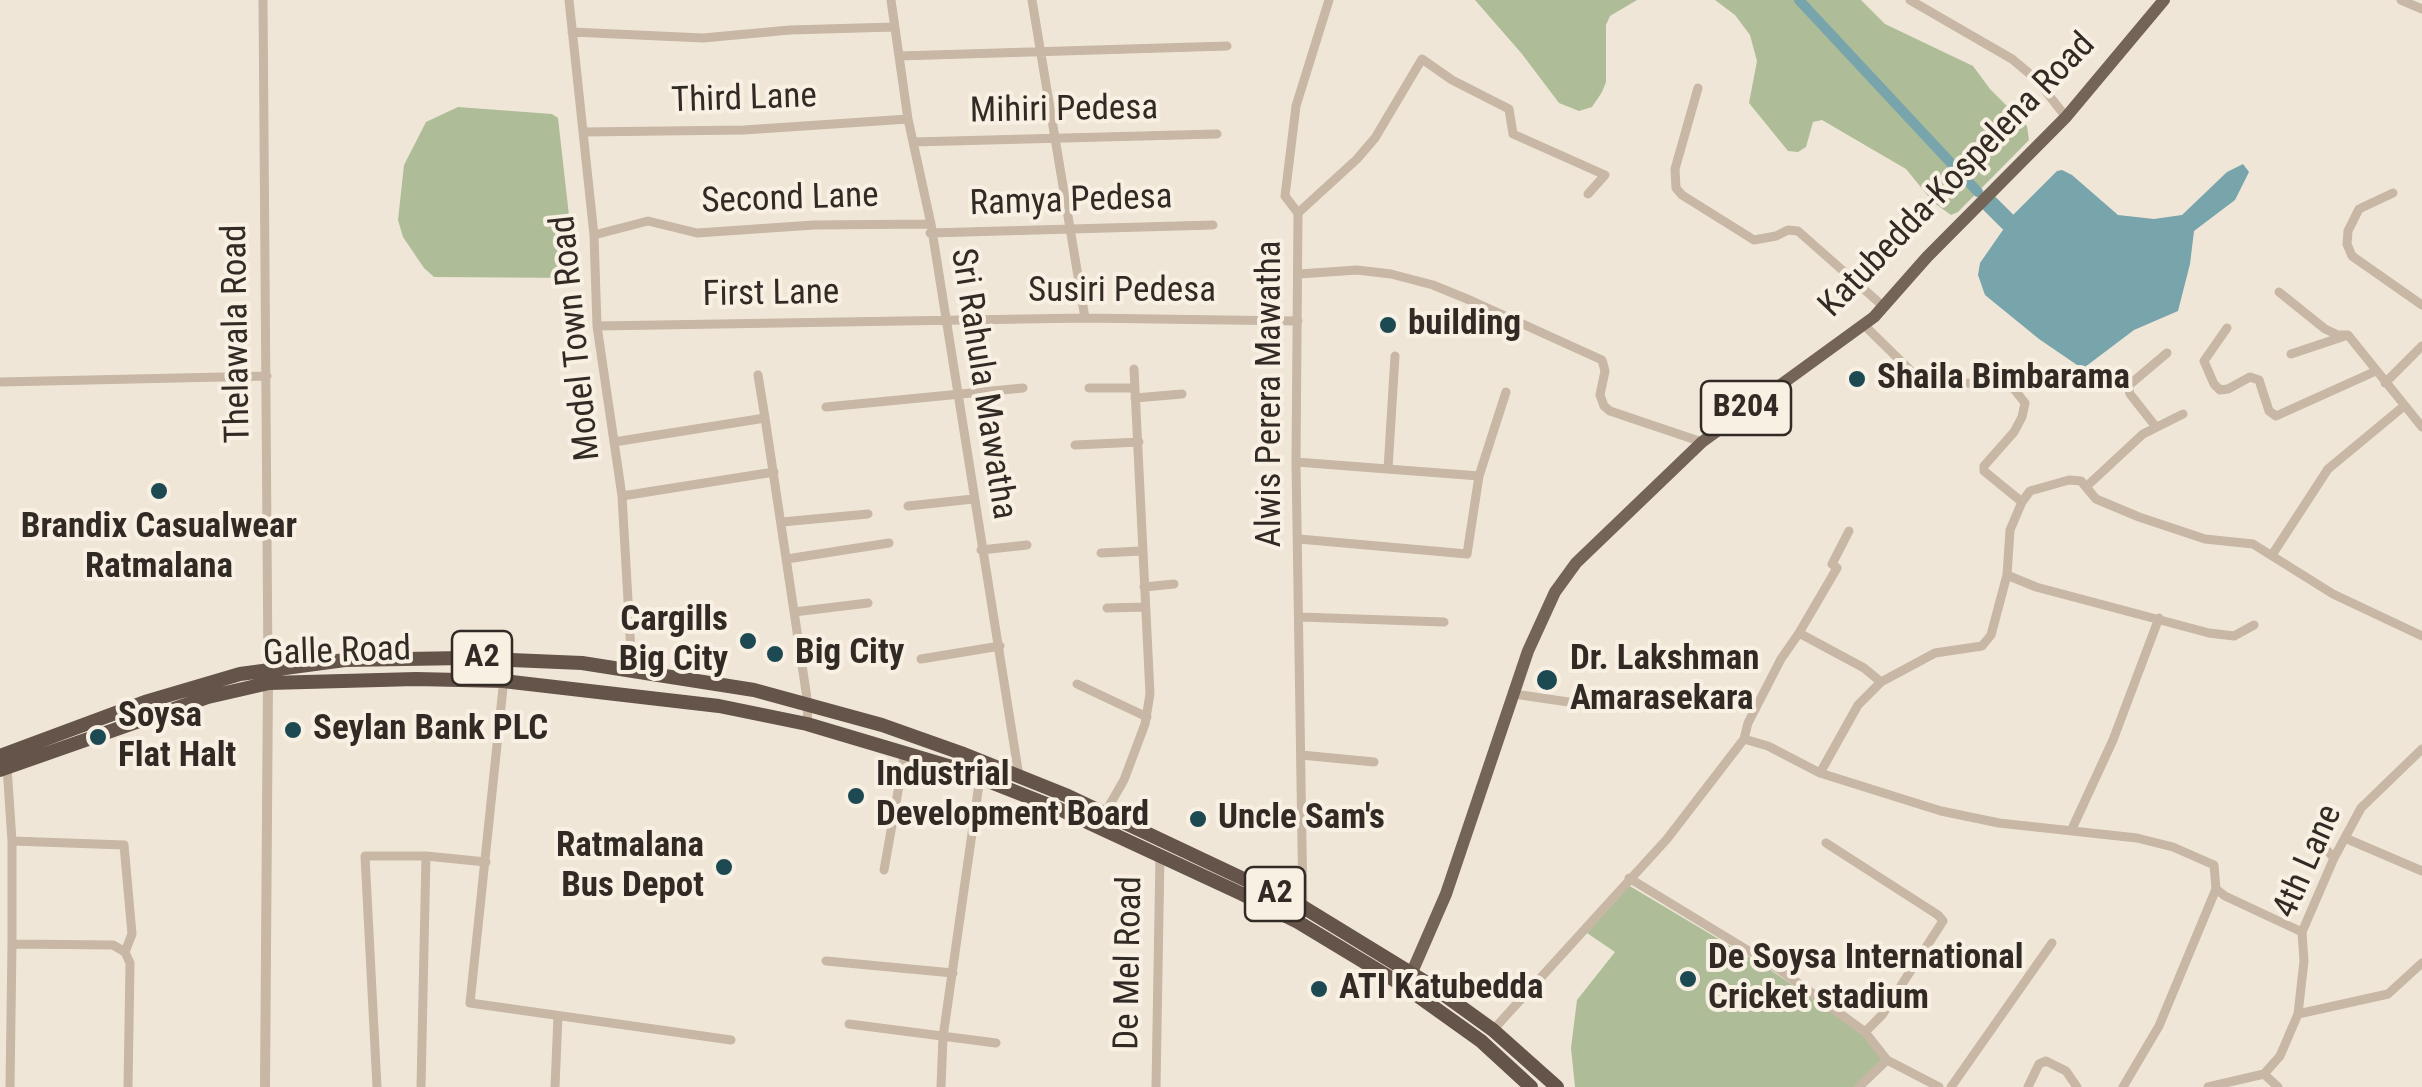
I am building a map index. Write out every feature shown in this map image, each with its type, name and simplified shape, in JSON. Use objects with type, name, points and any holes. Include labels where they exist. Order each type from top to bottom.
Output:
[{"type":"highway","name":"Galle Road","points":[[2,762],[268,676],[345,660],[506,659],[582,663],[696,680],[808,704]]},
{"type":"highway","name":"Galle Road","points":[[268,676],[503,681],[719,706],[807,724]]},
{"type":"highway","name":"A2","points":[[808,704],[1020,776],[1304,908],[1408,980],[1530,1087]]},
{"type":"highway","name":"A2","points":[[807,724],[980,778],[1059,810],[1298,922],[1494,1030],[1557,1087]]},
{"type":"main road","name":"Katubedda-Kospelena Road","points":[[1408,980],[1441,907],[1528,651],[1554,592],[1598,539],[1702,442],[1884,307],[1927,256],[2066,117],[2164,0]]},
{"type":"street","name":"Thelawala Road","points":[[264,0],[268,676]]},
{"type":"street","name":"Model Town Road","points":[[570,0],[594,236],[597,326],[622,496],[632,670]]},
{"type":"street","name":"Sri Rahula Mawatha","points":[[890,0],[1020,776]]},
{"type":"street","points":[[1032,0],[1085,318]]},
{"type":"street","points":[[1298,213],[1285,196],[1296,106],[1329,0]]},
{"type":"street","points":[[1910,0],[2012,58],[2066,117]]},
{"type":"street","points":[[2401,0],[2422,9]]},
{"type":"street","points":[[572,32],[703,38],[894,27]]},
{"type":"street","points":[[899,56],[1227,46]]},
{"type":"street","name":"Alwis Perera Mawatha","points":[[1304,908],[1296,462],[1298,213],[1357,160],[1375,138],[1422,59],[1452,80],[1509,109],[1513,134],[1605,175],[1588,194]]},
{"type":"street","points":[[1698,88],[1675,169],[1676,188],[1697,208],[1754,240],[1798,230],[1884,307]]},
{"type":"street","name":"Third Lane","points":[[583,132],[744,130],[908,119]]},
{"type":"street","name":"Mihiri Pedesa","points":[[912,142],[1217,134]]},
{"type":"street","points":[[2393,194],[2360,209],[2348,232],[2347,244],[2352,256],[2422,305]]},
{"type":"street","name":"Second Lane","points":[[594,236],[648,221],[697,233],[814,226],[930,229]]},
{"type":"street","name":"Ramya Pedesa","points":[[930,229],[1214,226]]},
{"type":"street","points":[[1299,274],[1376,272],[1414,278],[1472,301],[1602,360],[1605,371],[1600,396],[1610,411],[1702,442]]},
{"type":"street","points":[[2279,292],[2326,329],[2348,335]]},
{"type":"street","name":"Susiri Pedesa","points":[[946,320],[1298,322]]},
{"type":"street","name":"First Lane","points":[[597,326],[946,320]]},
{"type":"street","points":[[1864,325],[1914,374],[1926,380],[1944,384],[2000,382],[2014,389],[2025,403],[2022,417],[1984,471],[2022,502]]},
{"type":"street","points":[[2227,328],[2204,361],[2214,384],[2220,390],[2250,377],[2259,380],[2276,416],[2376,371]]},
{"type":"street","points":[[2291,354],[2348,335]]},
{"type":"street","points":[[2348,335],[2422,427]]},
{"type":"street","points":[[2384,383],[2422,346]]},
{"type":"street","points":[[2156,427],[2128,386],[2167,353]]},
{"type":"street","points":[[1388,469],[1395,356]]},
{"type":"street","points":[[1106,813],[1124,780],[1147,717],[1150,694],[1134,368]]},
{"type":"street","points":[[758,375],[808,704],[807,724]]},
{"type":"street","points":[[0,382],[267,376]]},
{"type":"street","points":[[826,407],[1023,388]]},
{"type":"street","points":[[1089,388],[1182,394]]},
{"type":"street","points":[[1299,538],[1467,554],[1479,476],[1506,392]]},
{"type":"street","points":[[2272,554],[2328,469],[2404,406]]},
{"type":"street","points":[[2087,486],[2143,434],[2183,414]]},
{"type":"street","points":[[614,442],[764,418]]},
{"type":"street","points":[[1076,444],[1138,442]]},
{"type":"street","points":[[1296,462],[1479,476]]},
{"type":"street","points":[[622,496],[774,472]]},
{"type":"street","points":[[1820,773],[1858,705],[1880,682],[1935,653],[1982,646],[1991,635],[2007,575],[2010,530],[2022,502],[2030,492],[2069,480],[2081,481],[2105,505],[2205,539],[2253,544],[2333,594],[2422,636]]},
{"type":"street","points":[[908,506],[973,500]]},
{"type":"street","points":[[782,522],[868,514]]},
{"type":"street","points":[[1494,1030],[1667,839],[1744,739],[1780,659],[1837,568],[1832,564],[1849,531]]},
{"type":"street","points":[[787,558],[890,542]]},
{"type":"street","points":[[980,550],[1026,545]]},
{"type":"street","points":[[1101,553],[1142,551]]},
{"type":"street","points":[[2007,575],[2036,587],[2226,636],[2254,626]]},
{"type":"street","points":[[1144,587],[1174,584]]},
{"type":"street","points":[[794,612],[868,602]]},
{"type":"street","points":[[1107,608],[1145,607]]},
{"type":"street","points":[[1300,616],[1444,622]]},
{"type":"street","points":[[2071,831],[2160,618]]},
{"type":"street","points":[[1799,633],[1864,668],[1880,682]]},
{"type":"street","points":[[921,659],[1000,646]]},
{"type":"street","points":[[506,659],[470,1003],[732,1040]]},
{"type":"street","points":[[268,676],[265,1086],[274,1087]]},
{"type":"street","points":[[1077,684],[1147,717]]},
{"type":"street","points":[[1514,694],[1609,708],[1636,704]]},
{"type":"street","points":[[1744,739],[1768,746],[1820,773],[1958,815],[2137,838],[2214,865],[2216,889],[2159,1026],[2123,1087]]},
{"type":"street","name":"4th Lane","points":[[2264,1074],[2280,1056],[2298,1014],[2304,961],[2302,932],[2334,858],[2361,808],[2422,748]]},
{"type":"street","points":[[884,870],[905,752]]},
{"type":"street","points":[[1300,755],[1374,762]]},
{"type":"street","points":[[2,762],[12,841],[12,944],[6,998],[10,1087]]},
{"type":"street","points":[[941,1087],[943,1038],[980,778]]},
{"type":"street","points":[[2313,836],[2334,858]]},
{"type":"street","points":[[2344,838],[2422,871]]},
{"type":"street","points":[[12,841],[124,845],[132,934],[125,952]]},
{"type":"street","name":"De Mel Road","points":[[1156,1087],[1159,857],[1167,842]]},
{"type":"street","points":[[1826,843],[1943,921],[1882,1015],[1865,1032]]},
{"type":"street","points":[[377,1087],[364,858],[367,854],[486,862]]},
{"type":"street","points":[[420,1087],[426,856]]},
{"type":"street","points":[[1629,878],[1780,970],[1865,1032],[1887,1060],[1939,1087]]},
{"type":"street","points":[[2216,889],[2302,932]]},
{"type":"street","points":[[1951,1087],[2052,943]]},
{"type":"street","points":[[12,944],[112,945],[125,952],[130,963],[128,1087]]},
{"type":"street","points":[[826,961],[953,973]]},
{"type":"street","points":[[2298,1014],[2388,994],[2422,963]]},
{"type":"street","points":[[555,1087],[558,1016]]},
{"type":"street","points":[[849,1024],[996,1043]]},
{"type":"street","points":[[1860,1087],[1887,1060]]},
{"type":"street","points":[[2028,1087],[2040,1064],[2046,1061],[2066,1071],[2077,1087]]},
{"type":"street","points":[[2208,1087],[2264,1074],[2278,1087]]},
{"type":"green space","points":[[1475,0],[1637,0],[1610,16],[1606,25],[1606,82],[1592,107],[1579,111],[1559,103]]},
{"type":"green space","points":[[1715,0],[1861,0],[1885,24],[1973,66],[2027,126],[2029,140],[1951,215],[1933,202],[1906,169],[1822,120],[1813,122],[1806,147],[1798,152],[1788,151],[1749,103],[1757,61],[1750,35],[1735,15]]},
{"type":"green space","points":[[458,107],[552,114],[558,118],[576,278],[434,277],[424,268],[403,237],[398,220],[404,165],[426,122]]},
{"type":"green space","name":"De Soysa International Cricket stadium","points":[[1628,885],[1769,969],[1858,1029],[1883,1059],[1855,1087],[1575,1087],[1571,1048],[1577,1000],[1615,952],[1587,933]]},
{"type":"water","points":[[2243,164],[2249,172],[2235,200],[2194,231],[2178,311],[2134,330],[2085,367],[2039,339],[1985,295],[1978,275],[1980,263],[2014,214],[2057,171],[2072,175],[2118,215],[2154,219],[2182,215],[2227,172]]},
{"type":"waterway","points":[[1799,0],[1978,192]]},
{"type":"waterway","points":[[1990,204],[2008,222]]},
{"type":"place","name":"building","points":[[1388,325]]},
{"type":"place","name":"Shaila Bimbarama","points":[[1857,379]]},
{"type":"place","name":"Brandix Casualwear Ratmalana","points":[[159,491]]},
{"type":"place","name":"Cargills Big City","points":[[748,641]]},
{"type":"place","name":"Big City","points":[[775,654]]},
{"type":"place","name":"Dr. Lakshman Amarasekara","points":[[1547,680]]},
{"type":"place","name":"Seylan Bank PLC","points":[[293,730]]},
{"type":"place","name":"Soysa Flat Halt","points":[[98,737]]},
{"type":"place","name":"Industrial Development Board","points":[[856,796]]},
{"type":"place","name":"Uncle Sam's","points":[[1198,819]]},
{"type":"place","name":"Ratmalana Bus Depot","points":[[724,867]]},
{"type":"place","name":"De Soysa International Cricket stadium","points":[[1688,979]]},
{"type":"place","name":"ATI Katubedda","points":[[1319,989]]}]
